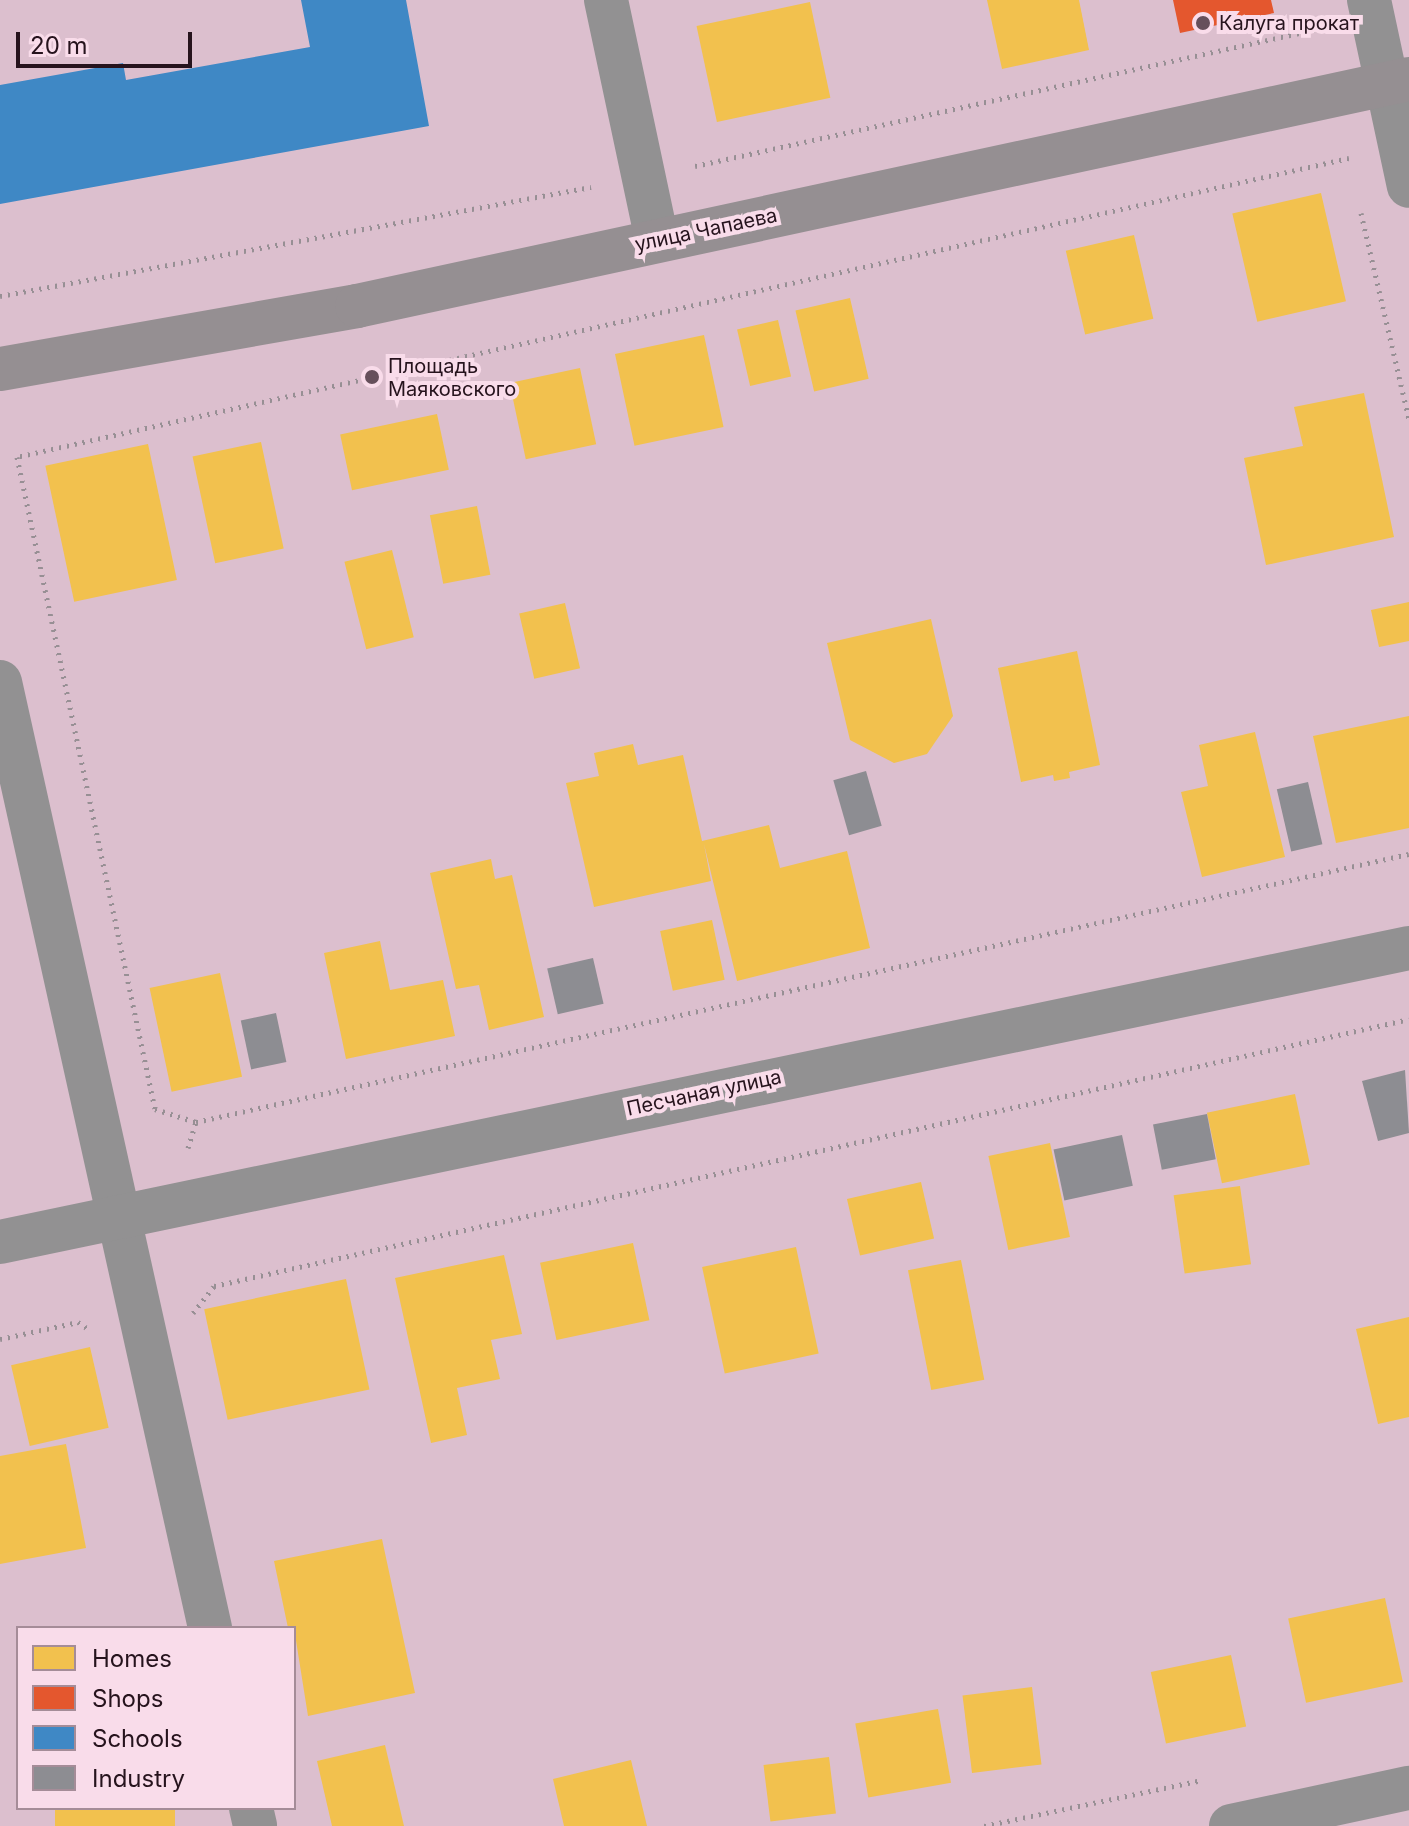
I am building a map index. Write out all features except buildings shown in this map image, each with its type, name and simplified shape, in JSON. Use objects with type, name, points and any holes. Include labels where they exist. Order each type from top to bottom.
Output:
[{"type":"main road","name":"улица Чапаева","points":[[0,369],[357,306],[1398,82]]},
{"type":"street","points":[[606,0],[657,240]]},
{"type":"street","points":[[1371,9],[1398,82],[1405,166]]},
{"type":"street","points":[[0,682],[210,1626]]},
{"type":"street","name":"Песчаная улица","points":[[0,1242],[116,1215],[1409,948]]},
{"type":"street","points":[[1231,1826],[1409,1788]]},
{"type":"path","points":[[0,296],[644,177],[1321,28],[1371,9]]},
{"type":"path","points":[[1321,28],[1352,173]]},
{"type":"path","points":[[1405,166],[1349,158],[17,457],[155,1109],[196,1122],[1409,854]]},
{"type":"path","points":[[1359,204],[1409,420]]},
{"type":"path","points":[[196,1329],[193,1314],[214,1286],[1409,1019]]},
{"type":"path","points":[[187,1151],[196,1122]]},
{"type":"path","points":[[984,1826],[1212,1778]]},
{"type":"place","name":"Калуга прокат","points":[[1203,23]]},
{"type":"place","name":"Площадь Маяковского","points":[[372,377]]}]
